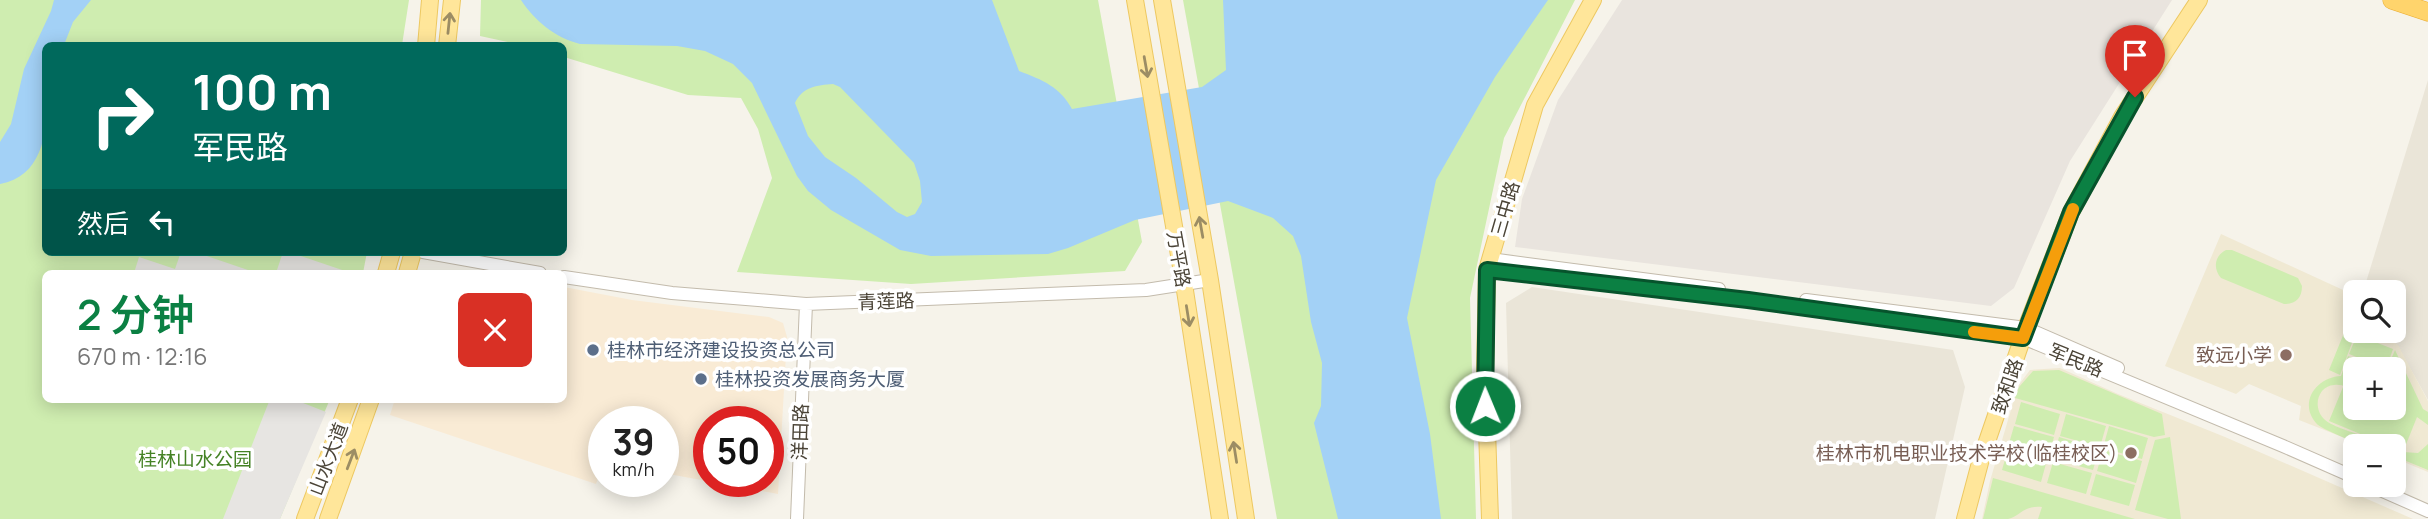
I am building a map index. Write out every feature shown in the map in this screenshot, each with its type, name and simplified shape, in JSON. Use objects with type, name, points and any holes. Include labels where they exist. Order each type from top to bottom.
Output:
[{"type":"highway","points":[[2392,0],[2428,12]]},
{"type":"main road","points":[[426,42],[430,0]]},
{"type":"main road","points":[[447,42],[452,0]]},
{"type":"main road","name":"万平路","points":[[1135,0],[1184,284],[1220,519]]},
{"type":"main road","name":"万平路","points":[[1162,0],[1210,280],[1246,519]]},
{"type":"main road","name":"三中路","points":[[1490,519],[1485,370],[1489,265],[1535,105],[1593,0]]},
{"type":"main road","name":"致和路","points":[[1965,519],[1982,459],[2025,333],[2071,212],[2122,117],[2199,0]]},
{"type":"main road","name":"山水大道","points":[[305,519],[348,403]]},
{"type":"main road","name":"山水大道","points":[[328,519],[370,403]]},
{"type":"street","points":[[446,256],[523,270]]},
{"type":"street","name":"军民路","points":[[1489,265],[1748,300],[2025,333],[2343,467]]},
{"type":"street","name":"青莲路","points":[[567,277],[672,293],[806,304],[1146,290],[1210,280]]},
{"type":"street","name":"洋田路","points":[[797,519],[806,304]]},
{"type":"street","name":"军民路","points":[[2025,333],[2343,472]]},
{"type":"street","points":[[2406,494],[2428,503]]},
{"type":"street","points":[[2397,497],[2428,511]]},
{"type":"shaded area","points":[[1622,0],[2172,0],[2070,161],[2014,288],[1991,306],[1515,247],[1522,199],[1558,100]]},
{"type":"shaded area","points":[[2428,80],[2428,400],[2406,357],[2394,343],[2406,343],[2406,280],[2367,280]]},
{"type":"shaded area","name":"致远小学","points":[[2221,234],[2343,290],[2343,343],[2398,345],[2404,357],[2343,357],[2343,420],[2406,420],[2406,360],[2428,401],[2428,472],[2406,463],[2406,434],[2343,434],[2343,437],[2299,420],[2301,406],[2249,384],[2236,394],[2165,366]]},
{"type":"shaded area","points":[[180,256],[207,256],[248,270],[135,270],[139,257],[175,269]]},
{"type":"shaded area","points":[[282,256],[301,256],[342,270],[277,270]]},
{"type":"shaded area","points":[[1532,287],[1953,350],[1965,387],[1935,519],[1512,519],[1506,303]]},
{"type":"shaded area","points":[[567,288],[632,300],[769,317],[783,323],[787,337],[783,406],[693,406],[693,478],[679,476],[679,406],[588,406],[588,481],[390,415],[394,403],[567,403]]},
{"type":"shaded area","name":"桂林市机电职业技术学校(临桂校区)","points":[[2060,368],[2343,488],[2343,497],[2363,497],[2413,519],[1982,519],[1990,481],[2018,386],[2030,370]]},
{"type":"shaded area","points":[[268,403],[303,403],[326,412],[280,519],[223,519]]},
{"type":"green space","name":"桂林山水公园","points":[[0,0],[409,0],[402,42],[42,42],[42,256],[366,256],[364,270],[42,270],[42,403],[328,403],[280,519],[0,519]]},
{"type":"green space","points":[[481,0],[1098,0],[1142,242],[1125,271],[911,284],[737,272],[772,178],[758,129],[741,98],[688,95],[567,58],[567,42],[507,42],[480,36]]},
{"type":"green space","points":[[1183,0],[1575,0],[1504,138],[1470,298],[1476,519],[1277,519]]},
{"type":"green space","points":[[2226,250],[2232,250],[2298,278],[2302,290],[2298,300],[2284,304],[2221,278],[2216,263]]},
{"type":"green space","points":[[2343,335],[2343,343],[2352,343],[2347,357],[2343,357],[2340,375],[2329,370]]},
{"type":"green space","points":[[2354,343],[2378,343],[2393,349],[2390,357],[2356,357],[2349,354]]},
{"type":"green space","points":[[2059,370],[2162,414],[2165,435],[2154,437],[2015,398],[2019,387],[2033,371]]},
{"type":"green space","points":[[2343,370],[2343,386],[2334,385],[2324,389],[2319,398],[2318,409],[2328,422],[2358,434],[2343,434],[2343,437],[2332,433],[2316,423],[2309,407],[2313,392],[2318,386],[2332,377],[2341,376]]},
{"type":"green space","points":[[2406,373],[2423,409],[2428,412],[2428,425],[2417,417],[2406,444],[2406,434],[2360,434],[2329,421],[2343,387],[2343,420],[2406,420]]},
{"type":"green space","points":[[2021,402],[2060,414],[2054,435],[2015,424]]},
{"type":"green space","points":[[2066,414],[2106,426],[2100,447],[2060,436]]},
{"type":"green space","points":[[2014,426],[2054,437],[2048,458],[2008,447]]},
{"type":"green space","points":[[2109,426],[2148,438],[2142,459],[2103,448]]},
{"type":"green space","points":[[2059,437],[2099,449],[2093,470],[2053,459]]},
{"type":"green space","points":[[2170,437],[2181,519],[2168,519],[2135,510],[2155,440]]},
{"type":"green space","points":[[2428,444],[2428,470],[2406,461],[2406,452],[2418,453]]},
{"type":"green space","points":[[2008,449],[2047,460],[2041,482],[2002,470]]},
{"type":"green space","points":[[2103,450],[2142,461],[2136,483],[2097,471]]},
{"type":"green space","points":[[2053,462],[2092,473],[2086,494],[2047,483]]},
{"type":"green space","points":[[2096,474],[2135,485],[2129,506],[2090,495]]},
{"type":"green space","points":[[1993,478],[2135,519],[2038,519],[2042,507],[2036,507],[2026,509],[2008,519],[1983,519]]},
{"type":"water","points":[[54,0],[91,0],[73,22],[65,42],[42,42],[41,147],[32,164],[19,177],[0,184],[0,142],[11,124],[24,69]]},
{"type":"water","points":[[521,0],[992,0],[1019,71],[1050,85],[1072,109],[1202,87],[1226,70],[1223,0],[1548,0],[1495,77],[1436,180],[1407,318],[1430,434],[1441,519],[1338,519],[1314,423],[1321,406],[1322,363],[1311,322],[1301,256],[1293,236],[1273,218],[1228,201],[1135,220],[1048,254],[931,256],[900,250],[831,210],[808,191],[797,176],[752,83],[733,64],[705,51],[677,46],[580,44],[554,33],[526,8]],"holes":[[[833,84],[840,87],[914,163],[920,181],[922,202],[915,214],[907,217],[897,212],[856,178],[825,157],[808,136],[795,103],[798,98],[806,90],[816,86]]]},
{"type":"slow traffic","points":[[1974,332],[2023,338],[2073,209]]},
{"type":"place","name":"桂林市经济建设投资总公司","points":[[593,350]]},
{"type":"place","name":"致远小学","points":[[2286,355]]},
{"type":"place","name":"桂林投资发展商务大厦","points":[[701,379]]},
{"type":"place","name":"桂林市机电职业技术学校(临桂校区)","points":[[2131,453]]},
{"type":"route","points":[[1485,406],[1487,270],[1748,300],[2023,338],[2071,212],[2135,97]]}]
